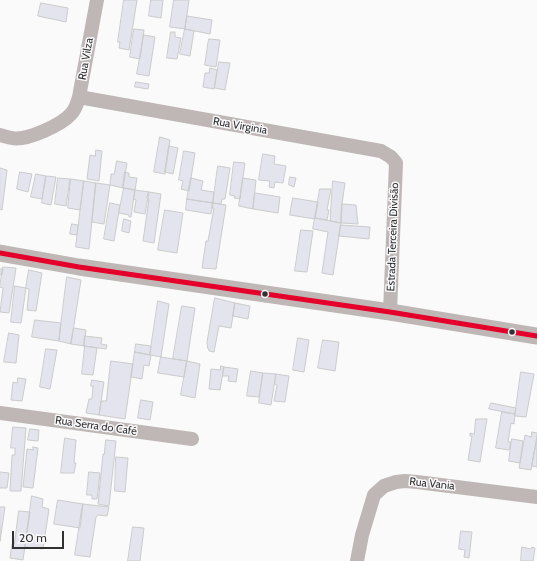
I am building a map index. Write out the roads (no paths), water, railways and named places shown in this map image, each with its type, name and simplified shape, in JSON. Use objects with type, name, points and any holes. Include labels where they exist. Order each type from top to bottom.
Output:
[{"type":"street","name":"Rua Vilza","points":[[0,135],[13,139],[30,137],[53,126],[70,115],[76,107],[97,0]]},
{"type":"street","name":"Rua Virginia","points":[[79,97],[381,151],[391,157],[396,163]]},
{"type":"street","name":"Estrada Terceira Divisão","points":[[390,312],[396,163]]},
{"type":"street","points":[[0,253],[79,267],[390,312],[537,336]]},
{"type":"street","name":"Rua Serra do Café","points":[[0,413],[192,439]]},
{"type":"street","name":"Rua Vania","points":[[357,561],[362,535],[374,495],[384,486],[396,482],[411,481],[537,497]]}]
